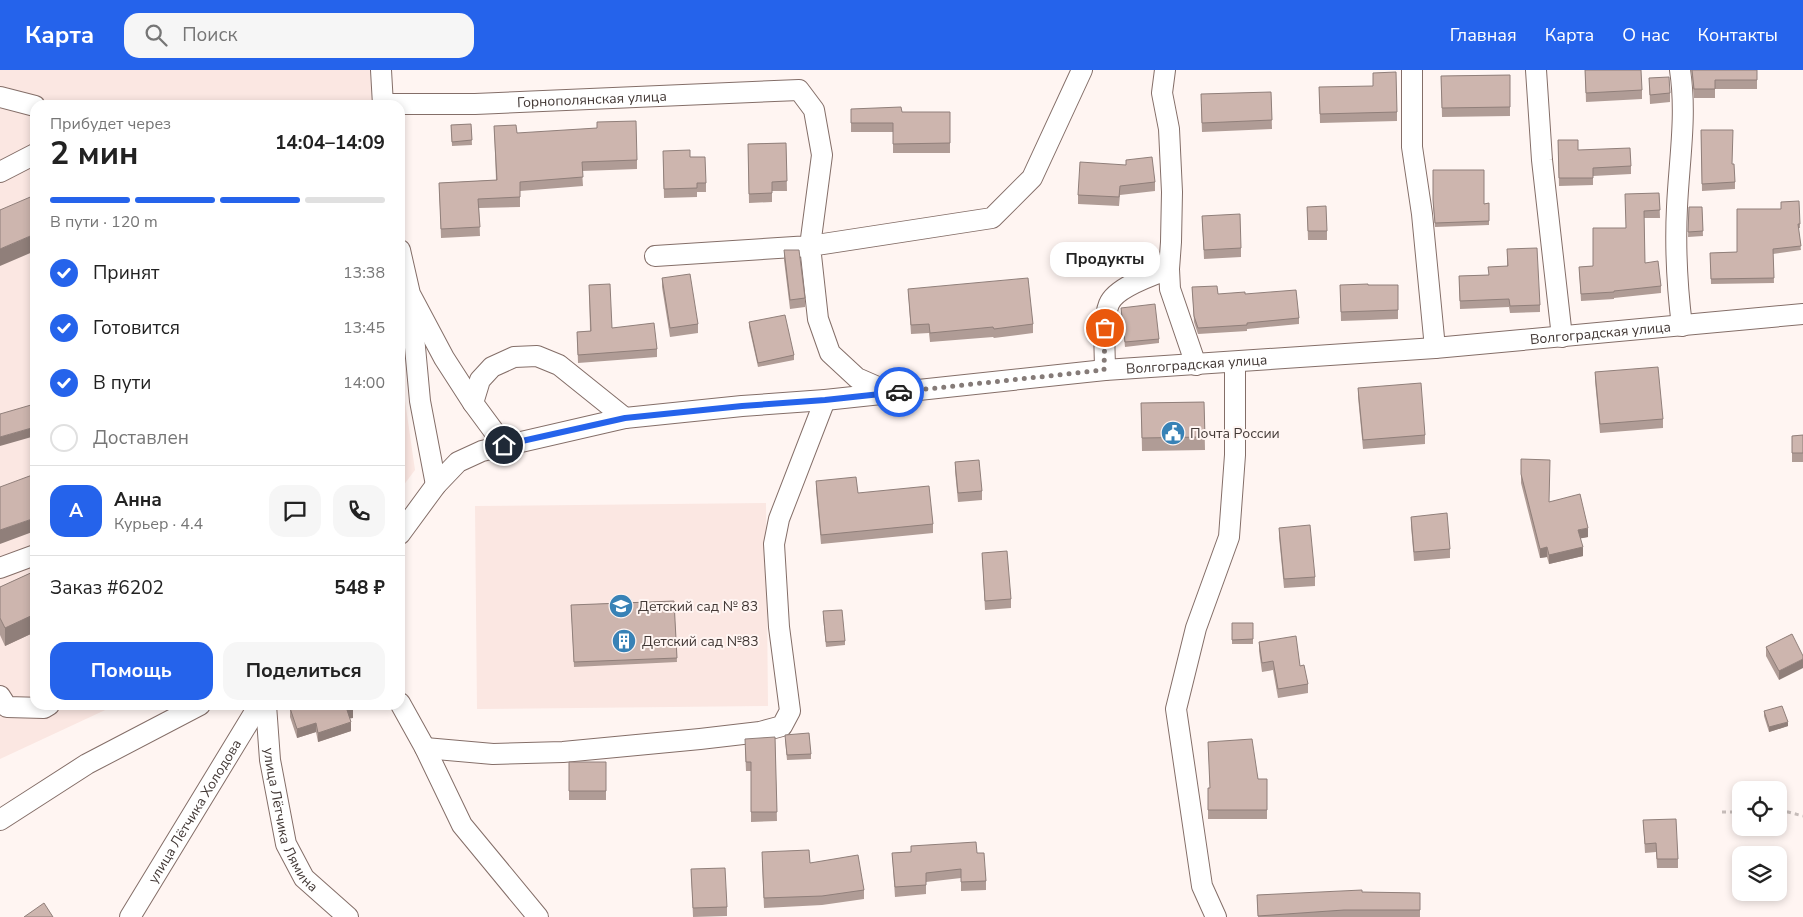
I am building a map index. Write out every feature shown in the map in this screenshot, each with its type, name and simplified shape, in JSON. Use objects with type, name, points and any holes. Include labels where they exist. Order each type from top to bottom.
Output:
[{"type":"street","points":[[381,70],[383,100]]},
{"type":"street","points":[[655,256],[810,246],[992,218],[1032,178],[1082,70]]},
{"type":"street","points":[[1165,70],[1162,93],[1169,129],[1172,192],[1170,289],[1196,365]]},
{"type":"street","points":[[1412,70],[1412,147],[1422,214],[1435,348]]},
{"type":"street","points":[[1536,70],[1542,160],[1562,337]]},
{"type":"street","points":[[1680,70],[1683,117],[1676,238],[1677,284],[1682,326]]},
{"type":"street","name":"Горнополянская улица","points":[[405,104],[474,104],[799,90],[814,110],[822,155],[810,246]]},
{"type":"street","points":[[0,98],[30,105]]},
{"type":"street","points":[[0,172],[30,157]]},
{"type":"street","points":[[810,246],[818,319],[830,353],[858,378],[890,393]]},
{"type":"street","points":[[1104,370],[1105,328],[1109,302],[1121,291],[1137,281],[1169,269]]},
{"type":"street","points":[[405,272],[410,294],[420,401],[436,485]]},
{"type":"street","points":[[410,294],[444,358],[473,403],[504,445]]},
{"type":"street","name":"Волгоградская улица","points":[[405,527],[436,485],[458,462],[482,451],[504,445],[625,418],[825,400],[1104,370],[1435,348],[1803,314]]},
{"type":"street","points":[[473,403],[480,380],[492,367],[514,357],[537,356],[559,365],[625,418]]},
{"type":"street","points":[[1216,917],[1202,886],[1176,709],[1196,628],[1229,537],[1235,455],[1234,362]]},
{"type":"street","points":[[425,748],[493,754],[563,752],[710,738],[760,732],[782,726],[790,711],[779,627],[774,544],[779,519],[825,400]]},
{"type":"street","points":[[0,568],[30,557]]},
{"type":"street","points":[[0,696],[7,707],[30,708]]},
{"type":"street","points":[[0,820],[87,764],[190,710]]},
{"type":"street","name":"улица Лётчика Холодова","points":[[130,917],[256,710]]},
{"type":"street","name":"улица Лётчика Лямина","points":[[266,710],[270,760],[286,844],[304,878],[348,917]]},
{"type":"street","points":[[404,710],[425,748],[462,825],[538,917]]},
{"type":"path","points":[[1722,812],[1732,812]]},
{"type":"path","points":[[1787,812],[1803,816]]},
{"type":"shaded area","points":[[0,70],[370,70],[372,100],[30,100],[30,710],[105,710],[0,759]]},
{"type":"shaded area","points":[[405,401],[415,470],[405,483]]},
{"type":"shaded area","name":"Детский сад № 83","points":[[766,503],[768,706],[477,709],[475,506]]},
{"type":"building","points":[[1585,70],[1641,70],[1642,90],[1586,93]]},
{"type":"building","points":[[1692,70],[1757,70],[1757,80],[1715,80],[1715,89],[1694,89]]},
{"type":"building","points":[[1396,72],[1397,112],[1320,114],[1319,87],[1373,86],[1373,73]]},
{"type":"building","points":[[1510,75],[1510,107],[1442,108],[1441,76]]},
{"type":"building","points":[[1669,77],[1670,93],[1650,95],[1649,78]]},
{"type":"building","points":[[1271,92],[1272,120],[1202,123],[1201,94]]},
{"type":"building","points":[[901,107],[902,112],[950,112],[950,143],[893,144],[893,123],[851,123],[851,109]]},
{"type":"building","points":[[636,121],[637,160],[582,162],[583,177],[520,182],[520,197],[478,199],[480,227],[441,229],[439,183],[497,180],[494,126],[516,125],[517,133],[597,128],[597,122]]},
{"type":"building","points":[[471,124],[472,140],[452,142],[451,125]]},
{"type":"building","points":[[1701,130],[1733,130],[1732,164],[1734,164],[1735,182],[1702,184]]},
{"type":"building","points":[[1558,140],[1578,140],[1578,150],[1630,148],[1631,166],[1593,168],[1593,178],[1559,178]]},
{"type":"building","points":[[786,143],[787,181],[772,182],[772,193],[749,194],[748,144]]},
{"type":"building","points":[[690,150],[690,157],[705,157],[706,183],[697,183],[697,188],[664,189],[663,151]]},
{"type":"building","points":[[1152,157],[1155,182],[1120,186],[1119,197],[1078,195],[1080,162],[1126,165],[1126,160]]},
{"type":"building","points":[[1433,170],[1484,170],[1484,204],[1489,203],[1489,221],[1435,223]]},
{"type":"building","points":[[1659,193],[1660,210],[1644,211],[1645,263],[1658,261],[1661,286],[1581,294],[1579,267],[1593,266],[1593,228],[1626,228],[1625,194]]},
{"type":"building","points":[[30,197],[30,236],[0,249],[0,210]]},
{"type":"building","points":[[1799,201],[1800,224],[1798,224],[1801,246],[1773,249],[1774,278],[1711,279],[1710,253],[1737,252],[1737,209],[1781,209],[1781,202]]},
{"type":"building","points":[[1326,206],[1327,231],[1308,231],[1307,207]]},
{"type":"building","points":[[1689,207],[1702,207],[1703,231],[1688,232]]},
{"type":"building","points":[[1240,214],[1241,248],[1204,250],[1202,216]]},
{"type":"building","points":[[1537,248],[1540,305],[1510,306],[1509,299],[1460,301],[1459,276],[1489,275],[1488,267],[1508,266],[1507,249]]},
{"type":"building","points":[[784,250],[799,250],[805,298],[790,300]]},
{"type":"building","points":[[690,274],[698,324],[670,328],[662,278]]},
{"type":"building","points":[[1028,278],[1033,324],[994,329],[993,327],[930,333],[929,324],[911,325],[908,289]]},
{"type":"building","points":[[610,284],[612,328],[654,323],[657,349],[578,355],[577,332],[591,331],[589,285]]},
{"type":"building","points":[[1340,285],[1398,285],[1398,310],[1341,312]]},
{"type":"building","points":[[1217,286],[1218,294],[1296,290],[1299,318],[1247,323],[1247,325],[1198,328],[1194,316],[1192,287]]},
{"type":"building","points":[[1155,304],[1159,339],[1125,342],[1121,308]]},
{"type":"building","points":[[785,315],[794,355],[758,363],[749,322]]},
{"type":"building","points":[[1658,367],[1663,419],[1600,424],[1595,372]]},
{"type":"building","points":[[1421,383],[1425,435],[1363,440],[1358,388]]},
{"type":"building","name":"Почта России","points":[[1204,402],[1205,437],[1142,438],[1141,403]]},
{"type":"building","points":[[30,405],[30,428],[0,437],[0,414]]},
{"type":"building","points":[[1803,435],[1803,453],[1792,453],[1792,436]]},
{"type":"building","points":[[1521,459],[1550,460],[1549,502],[1580,494],[1588,528],[1578,530],[1583,547],[1549,555],[1547,547],[1540,549],[1521,474]]},
{"type":"building","points":[[979,460],[982,491],[958,493],[955,462]]},
{"type":"building","points":[[30,476],[30,520],[0,530],[0,487]]},
{"type":"building","points":[[856,477],[858,493],[929,486],[933,524],[821,535],[816,481]]},
{"type":"building","points":[[1447,513],[1450,549],[1414,552],[1411,517]]},
{"type":"building","points":[[1310,525],[1315,577],[1284,579],[1279,528]]},
{"type":"building","points":[[1007,551],[1011,599],[985,601],[982,553]]},
{"type":"building","points":[[30,573],[30,616],[5,628],[0,618],[0,587]]},
{"type":"building","name":"Детский сад №83","points":[[674,601],[677,658],[574,662],[571,605]]},
{"type":"building","points":[[842,610],[845,641],[826,642],[823,611]]},
{"type":"building","points":[[1232,623],[1253,623],[1253,639],[1232,640]]},
{"type":"building","points":[[1792,634],[1803,659],[1779,671],[1766,647]]},
{"type":"building","points":[[1296,636],[1300,666],[1304,665],[1308,684],[1278,689],[1273,661],[1262,663],[1259,642]]},
{"type":"building","points":[[1782,706],[1788,722],[1769,727],[1764,711]]},
{"type":"building","points":[[291,710],[347,710],[351,722],[318,733],[316,723],[297,729]]},
{"type":"building","points":[[809,733],[811,754],[787,755],[785,735]]},
{"type":"building","points":[[775,737],[777,812],[751,812],[751,762],[746,762],[745,739]]},
{"type":"building","points":[[1252,739],[1258,779],[1267,779],[1267,810],[1208,810],[1208,788],[1210,788],[1208,742]]},
{"type":"building","points":[[569,762],[606,762],[606,791],[569,791]]},
{"type":"building","points":[[1676,819],[1678,859],[1657,859],[1656,843],[1645,844],[1643,820]]},
{"type":"building","points":[[976,842],[977,853],[984,853],[986,881],[961,882],[961,869],[926,873],[926,885],[895,887],[892,853],[911,852],[911,846]]},
{"type":"building","points":[[809,850],[810,863],[858,855],[864,890],[822,896],[764,898],[762,852]]},
{"type":"building","points":[[725,868],[727,907],[693,908],[691,869]]},
{"type":"building","points":[[1362,890],[1362,892],[1420,893],[1420,910],[1344,910],[1258,916],[1257,895]]},
{"type":"building","points":[[44,903],[53,917],[24,917]]},
{"type":"way so far","points":[[899,392],[1104,370],[1105,328]]},
{"type":"place","name":"Продукты","points":[[1105,328]]},
{"type":"place","name":"Почта России","points":[[1173,433]]},
{"type":"place","name":"Детский сад № 83","points":[[621,606]]},
{"type":"place","name":"Детский сад №83","points":[[624,641]]},
{"type":"route","points":[[504,445],[625,418],[899,392]]}]
